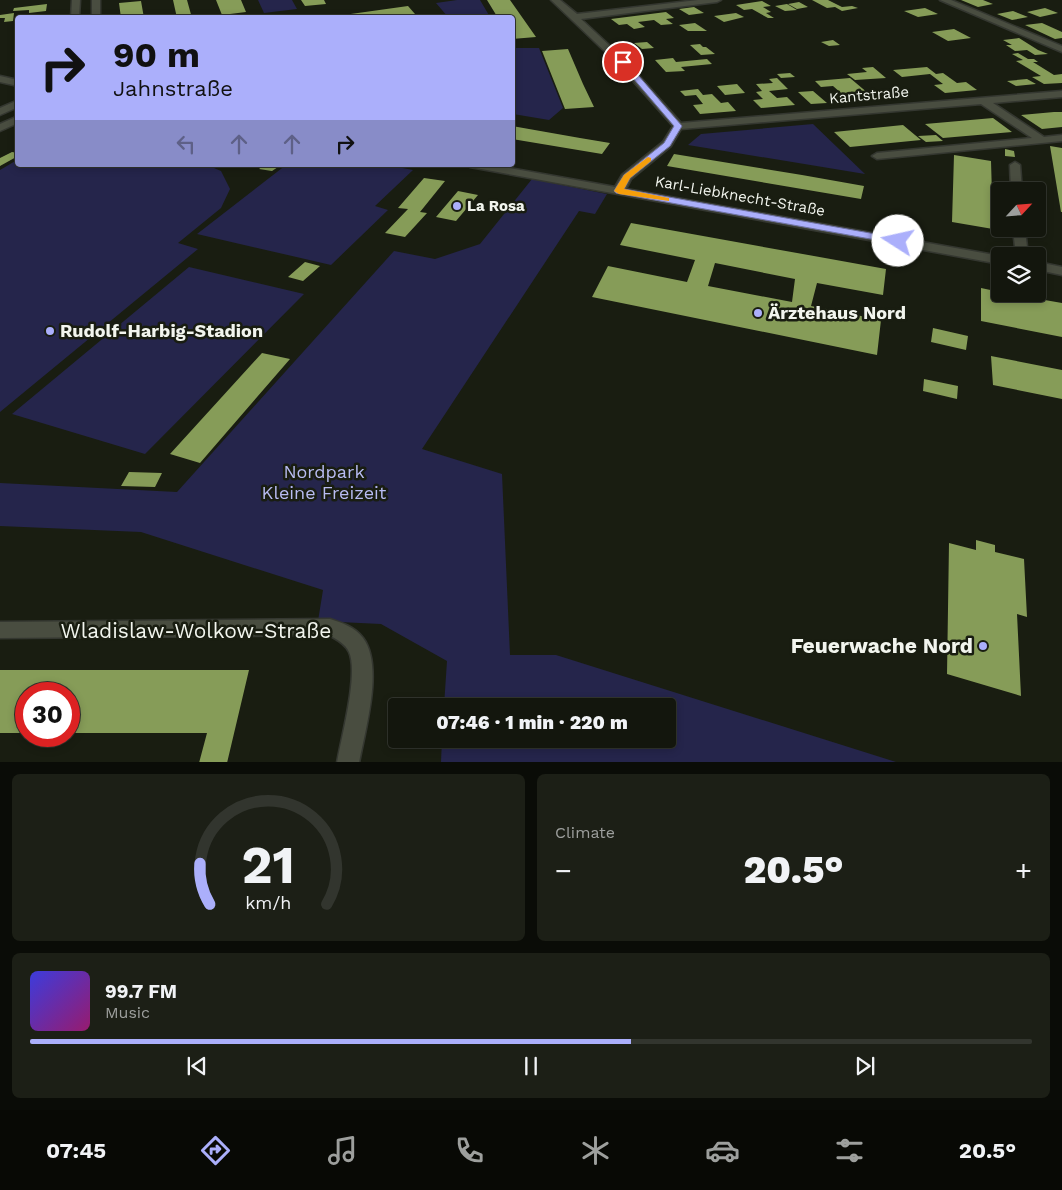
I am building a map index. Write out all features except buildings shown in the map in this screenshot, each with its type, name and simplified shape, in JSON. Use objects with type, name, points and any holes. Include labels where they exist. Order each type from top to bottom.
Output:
[{"type":"street","points":[[75,15],[76,0]]},
{"type":"street","points":[[96,0],[96,15]]},
{"type":"street","points":[[555,0],[597,36],[636,75],[678,126],[667,144],[626,177],[619,191]]},
{"type":"street","points":[[575,17],[717,0]]},
{"type":"street","points":[[944,0],[1062,49]]},
{"type":"street","points":[[0,79],[15,82]]},
{"type":"street","name":"Kantstraße","points":[[678,126],[1062,94]]},
{"type":"street","points":[[984,101],[1042,140]]},
{"type":"street","points":[[0,112],[15,104]]},
{"type":"street","points":[[0,128],[15,120]]},
{"type":"street","points":[[877,156],[1062,138]]},
{"type":"street","points":[[1015,165],[1016,182]]},
{"type":"street","name":"Karl-Liebknecht-Straße","points":[[485,167],[991,258]]},
{"type":"street","points":[[1046,268],[1062,271]]},
{"type":"street","name":"Wladislaw-Wolkow-Straße","points":[[0,630],[330,627],[345,633],[359,649],[363,671],[348,762]]},
{"type":"green space","points":[[258,0],[292,0],[297,9],[264,13]]},
{"type":"green space","points":[[457,0],[480,0],[489,15],[446,15],[436,3]]},
{"type":"green space","points":[[515,48],[539,48],[563,108],[549,120],[515,114]]},
{"type":"green space","points":[[813,124],[865,174],[688,145],[701,134]]},
{"type":"green space","name":"Rudolf-Harbig-Stadion","points":[[15,161],[15,167],[212,167],[221,171],[230,189],[221,208],[178,243],[198,249],[0,412],[0,170]]},
{"type":"green space","points":[[283,167],[397,167],[413,170],[375,206],[388,210],[331,265],[197,234]]},
{"type":"green space","name":"Nordpark Kleine Freizeit","points":[[532,179],[607,194],[595,214],[579,211],[422,449],[502,474],[510,655],[556,655],[896,762],[441,762],[442,748],[676,748],[676,698],[445,698],[447,661],[381,624],[318,621],[323,590],[141,532],[0,526],[0,483],[177,492],[394,251],[435,259],[480,244]]},
{"type":"green space","points":[[189,267],[304,294],[145,454],[12,414]]},
{"type":"slow traffic","points":[[648,159],[626,177],[619,191],[666,200]]},
{"type":"place","name":"La Rosa","points":[[457,206]]},
{"type":"place","name":"Ärztehaus Nord","points":[[758,313]]},
{"type":"place","name":"Rudolf-Harbig-Stadion","points":[[50,331]]},
{"type":"place","name":"Feuerwache Nord","points":[[983,646]]},
{"type":"route","points":[[623,62],[678,126],[667,144],[626,177],[619,191],[898,241]]}]
